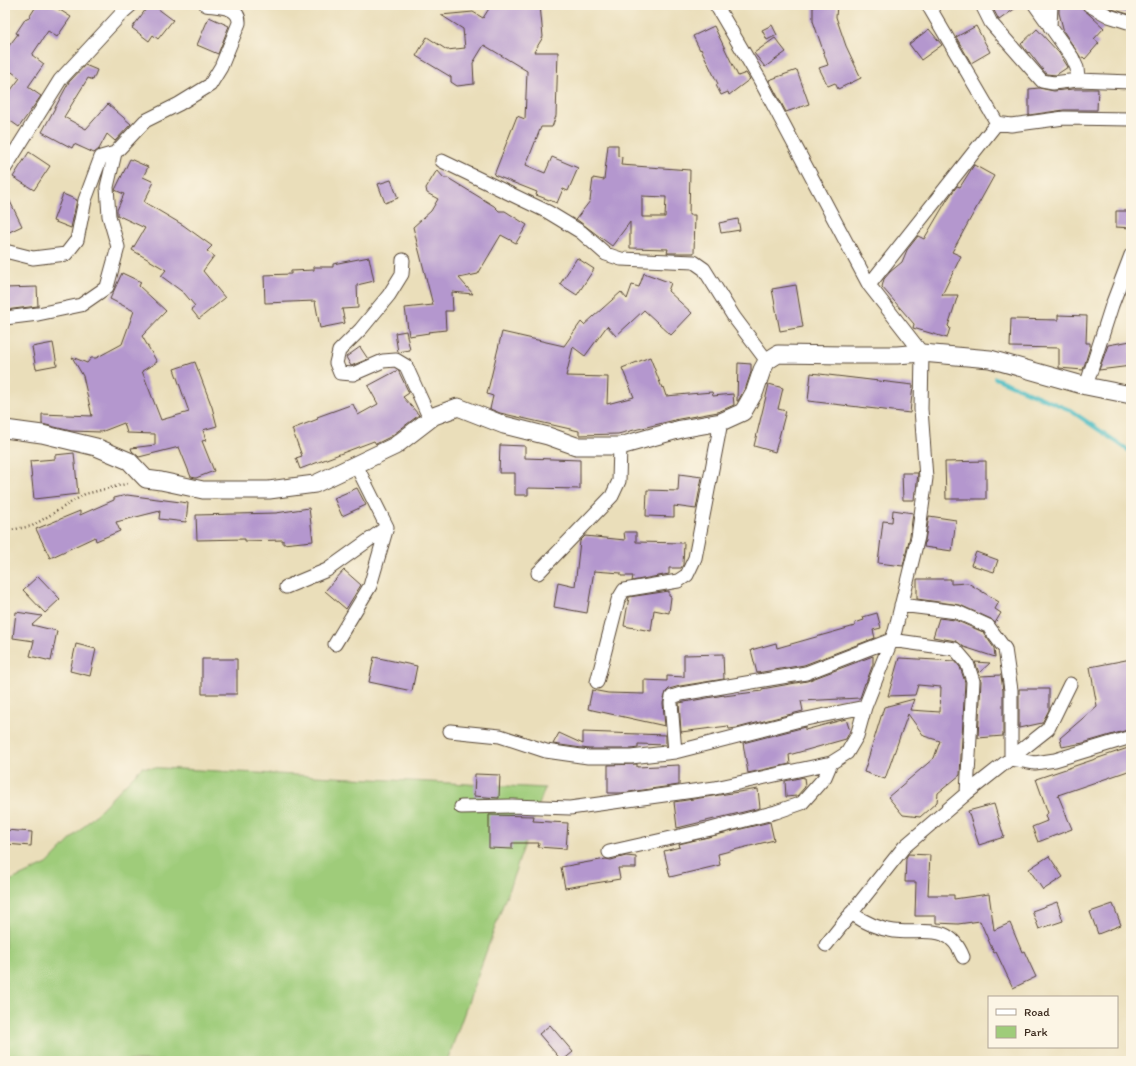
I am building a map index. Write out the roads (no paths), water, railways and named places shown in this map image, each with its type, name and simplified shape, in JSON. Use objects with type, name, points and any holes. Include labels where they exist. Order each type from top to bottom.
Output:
[{"type":"street","points":[[5,168],[60,80],[131,5]]},
{"type":"street","points":[[5,251],[33,258],[66,254],[77,240],[85,200],[102,157],[114,153],[145,121],[179,104],[210,85],[221,67],[239,19],[236,12],[233,10],[206,5]]},
{"type":"street","points":[[461,807],[512,806],[570,808],[715,788],[831,763],[846,753],[857,736],[865,706],[891,640],[918,537],[926,478],[920,409],[922,353],[869,286],[760,80],[716,5]]},
{"type":"street","points":[[928,5],[997,123],[1011,126],[1064,118],[1131,119]]},
{"type":"street","points":[[982,5],[991,23],[1042,81],[1053,83],[1078,80],[1131,82]]},
{"type":"street","points":[[1035,5],[1072,57],[1077,68],[1078,80]]},
{"type":"street","points":[[1050,27],[1051,5]]},
{"type":"street","points":[[1089,5],[1109,16],[1131,23]]},
{"type":"street","points":[[869,286],[997,123]]},
{"type":"street","points":[[5,318],[38,314],[80,305],[106,287],[118,247],[110,216],[107,186],[114,153]]},
{"type":"street","points":[[442,160],[548,212],[581,232],[606,254],[621,259],[694,262],[704,269],[734,317],[768,361]]},
{"type":"street","points":[[1086,386],[1112,305],[1131,255]]},
{"type":"street","points":[[403,260],[402,274],[389,296],[339,351],[336,364],[340,373],[353,374],[382,361],[396,360],[406,366],[430,419]]},
{"type":"street","points":[[5,429],[42,434],[96,447],[129,461],[146,479],[203,490],[269,490],[315,484],[395,446],[434,416],[458,407],[504,425],[548,436],[576,446],[620,446],[681,429],[721,422],[743,412],[755,391],[762,370],[768,361],[778,354],[897,355],[922,353],[990,359],[1086,386],[1131,395]]},
{"type":"street","points":[[597,682],[618,600],[624,590],[678,581],[687,575],[695,558],[721,422]]},
{"type":"street","points":[[538,573],[612,496],[619,481],[620,446]]},
{"type":"street","points":[[335,644],[370,586],[387,527],[356,464]]},
{"type":"street","points":[[286,587],[327,570],[387,527]]},
{"type":"street","points":[[901,605],[957,612],[988,626],[1005,649],[1011,690],[1011,759]]},
{"type":"street","points":[[675,752],[671,704],[672,697],[806,673],[891,640],[954,649],[967,663],[973,681],[967,793]]},
{"type":"street","points":[[826,945],[904,847],[967,793],[1048,729],[1070,684]]},
{"type":"street","points":[[450,731],[500,736],[546,751],[588,757],[631,757],[675,752],[796,721],[865,706]]},
{"type":"street","points":[[1011,759],[1035,763],[1055,760],[1131,737]]},
{"type":"street","points":[[609,852],[718,828],[776,812],[802,803],[816,789],[825,777],[831,763]]},
{"type":"street","points":[[851,913],[867,923],[896,932],[938,932],[954,941],[960,948],[963,957]]},
{"type":"waterway","points":[[995,378],[1070,410],[1131,452]]}]
